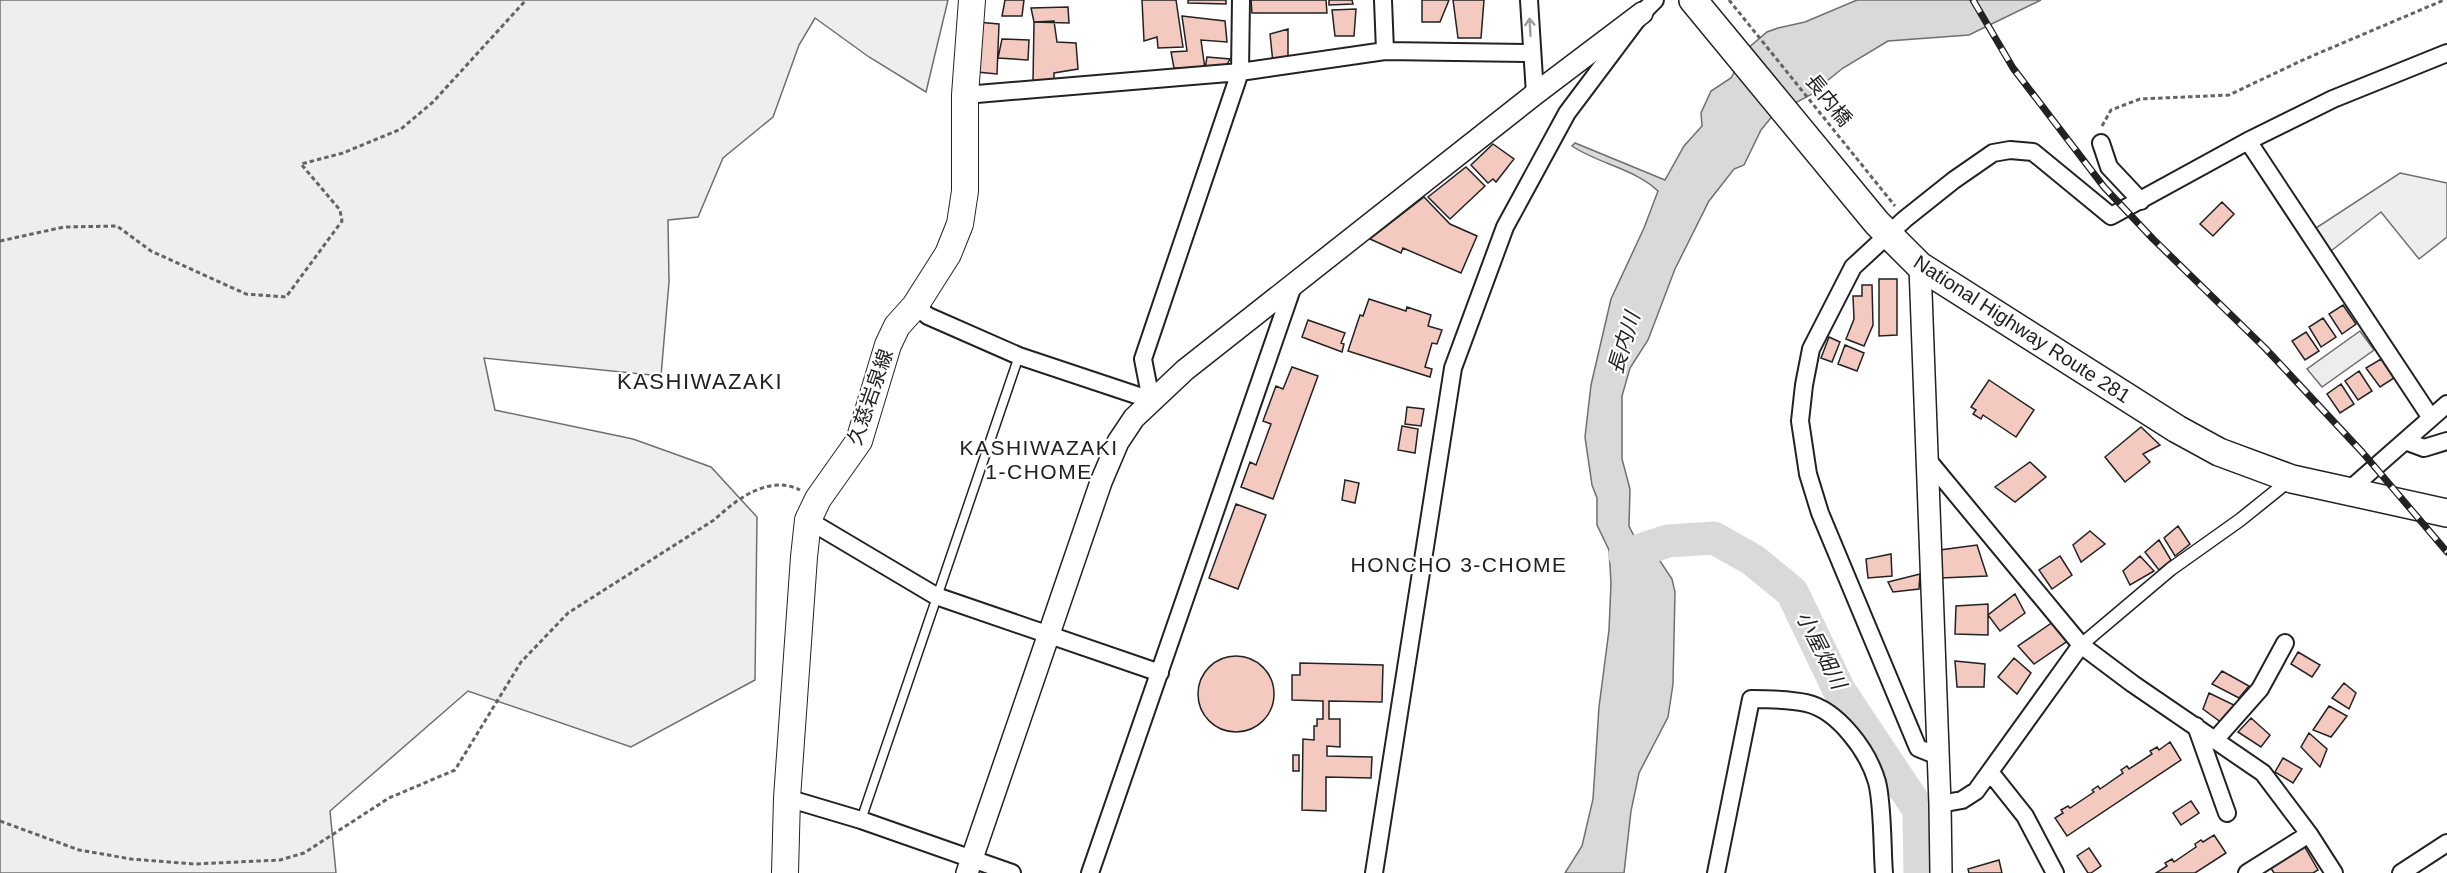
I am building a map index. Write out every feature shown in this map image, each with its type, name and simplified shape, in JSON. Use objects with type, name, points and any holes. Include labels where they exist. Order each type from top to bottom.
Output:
[{"type":"highway","name":"National Highway Route 281","points":[[1693,0],[1890,225],[1920,266],[2177,429],[2219,452],[2292,479],[2447,513]]},
{"type":"main road","name":"久慈岩泉線","points":[[813,509],[859,441],[888,345],[897,326],[915,306],[948,254],[960,224],[965,191],[965,95],[972,0]]},
{"type":"main road","points":[[785,873],[787,798],[813,509]]},
{"type":"street","points":[[1151,400],[1143,358],[1240,72],[1240,0]]},
{"type":"street","points":[[1383,0],[1385,51]]},
{"type":"street","points":[[1529,0],[1534,94]]},
{"type":"street","points":[[970,866],[1101,482],[1118,442],[1134,418],[1185,370],[1649,6]]},
{"type":"street","points":[[1374,873],[1453,369],[1504,227],[1567,113],[1649,6]]},
{"type":"street","points":[[965,95],[1240,72],[1385,51],[1531,53]]},
{"type":"street","points":[[1938,756],[1918,748],[1820,513],[1808,474],[1800,422],[1810,349],[1853,267],[1890,225],[1993,153],[2010,150],[2033,152],[2111,216],[2248,141],[2332,99],[2446,55]]},
{"type":"street","points":[[2248,141],[2431,418]]},
{"type":"street","points":[[2101,143],[2109,167],[2141,201]]},
{"type":"street","points":[[1920,266],[1941,873]]},
{"type":"street","points":[[1090,873],[1294,283]]},
{"type":"street","points":[[915,306],[928,316],[1019,356],[1151,400]]},
{"type":"street","points":[[2348,491],[2447,404]]},
{"type":"street","points":[[2405,441],[2424,448],[2447,441]]},
{"type":"street","points":[[1927,459],[2081,645],[2133,684],[2263,773],[2309,834],[2334,873]]},
{"type":"street","points":[[1940,804],[1962,800],[1976,791],[2081,645],[2171,569],[2240,520],[2292,479]]},
{"type":"street","points":[[813,509],[936,596],[1160,673]]},
{"type":"street","points":[[2215,740],[2260,689],[2285,643]]},
{"type":"street","points":[[1716,873],[1751,699],[1779,699],[1808,703],[1834,718],[1854,737],[1869,761],[1877,783],[1884,873]]},
{"type":"street","points":[[2196,726],[2227,813]]},
{"type":"street","points":[[1990,772],[2025,816],[2055,873]]},
{"type":"street","points":[[787,798],[861,820],[970,866],[1012,873]]},
{"type":"street","points":[[2247,873],[2309,834]]},
{"type":"street","points":[[2401,873],[2447,843]]},
{"type":"lane","points":[[861,820],[1019,356]]},
{"type":"path","points":[[0,241],[64,227],[117,226],[151,251],[246,294],[286,297],[342,221],[339,210],[301,164],[343,153],[401,129],[432,102],[526,0]]},
{"type":"path","name":"長内橋","points":[[1729,0],[1890,225]]},
{"type":"path","points":[[2101,143],[2102,123],[2111,110],[2140,99],[2229,95],[2305,59],[2444,0]]},
{"type":"path","points":[[0,821],[79,850],[131,859],[194,864],[280,860],[304,854],[389,798],[455,770],[521,662],[568,613],[714,520],[734,501],[765,486],[792,486],[813,509]]},
{"type":"shaded area","points":[[0,0],[948,0],[926,92],[869,57],[815,18],[799,45],[773,117],[723,158],[698,217],[668,220],[669,282],[661,376],[484,358],[495,410],[633,439],[711,467],[757,517],[755,680],[631,747],[468,691],[330,811],[336,873],[0,873]]},
{"type":"shaded area","points":[[2400,173],[2447,183],[2447,237],[2419,259],[2381,212],[2331,251],[2316,228]]},
{"type":"shaded area","points":[[2360,331],[2374,350],[2322,387],[2307,369]]},
{"type":"water","name":"長内川","points":[[1857,0],[2041,0],[1969,35],[1888,41],[1843,68],[1818,91],[1774,114],[1761,130],[1744,165],[1734,169],[1709,201],[1675,269],[1648,340],[1630,368],[1622,396],[1622,459],[1630,489],[1629,526],[1636,540],[1658,558],[1672,579],[1675,592],[1673,684],[1668,717],[1639,773],[1631,811],[1624,873],[1565,873],[1582,846],[1593,799],[1599,707],[1609,630],[1611,583],[1609,550],[1597,525],[1597,498],[1592,485],[1585,437],[1591,385],[1611,299],[1644,228],[1658,191],[1639,177],[1572,146],[1575,143],[1665,180],[1684,146],[1702,126],[1701,113],[1711,91],[1731,78],[1747,49],[1767,32],[1805,22]]},
{"type":"building","points":[[1005,0],[1024,0],[1022,16],[1002,16]]},
{"type":"building","points":[[1142,0],[1176,0],[1183,47],[1158,48],[1157,37],[1144,41]]},
{"type":"building","points":[[1188,0],[1226,0],[1226,4],[1188,3]]},
{"type":"building","points":[[1251,0],[1326,0],[1327,13],[1252,13]]},
{"type":"building","points":[[1329,0],[1352,0],[1353,4],[1329,5]]},
{"type":"building","points":[[1422,0],[1449,0],[1440,22],[1422,22]]},
{"type":"building","points":[[1453,0],[1484,0],[1481,38],[1458,38]]},
{"type":"building","points":[[1068,7],[1069,23],[1034,22],[1031,8]]},
{"type":"building","points":[[1356,9],[1354,36],[1335,36],[1332,10]]},
{"type":"building","points":[[1182,16],[1225,21],[1227,42],[1201,40],[1205,69],[1174,68],[1171,52],[1187,51]]},
{"type":"building","points":[[1054,21],[1057,42],[1076,43],[1078,69],[1054,73],[1054,81],[1033,81],[1034,22]]},
{"type":"building","points":[[977,22],[999,24],[997,74],[977,72]]},
{"type":"building","points":[[1288,29],[1288,60],[1273,63],[1270,34]]},
{"type":"building","points":[[1002,39],[1029,40],[1028,60],[998,58]]},
{"type":"building","points":[[1207,57],[1230,59],[1224,70],[1205,69]]},
{"type":"building","points":[[1493,144],[1514,159],[1496,182],[1493,179],[1488,183],[1471,165]]},
{"type":"building","points":[[1466,167],[1485,186],[1450,219],[1428,197]]},
{"type":"building","points":[[1424,197],[1450,224],[1477,236],[1461,273],[1403,248],[1401,253],[1370,239]]},
{"type":"building","points":[[2222,202],[2234,214],[2213,236],[2200,224]]},
{"type":"building","points":[[1879,279],[1897,279],[1897,335],[1879,336]]},
{"type":"building","points":[[1862,285],[1872,285],[1873,325],[1864,346],[1846,339],[1854,319],[1853,296],[1862,296]]},
{"type":"building","points":[[1369,299],[1406,311],[1407,307],[1431,315],[1428,326],[1442,330],[1437,344],[1432,343],[1425,367],[1432,369],[1430,377],[1348,351],[1360,315],[1363,316]]},
{"type":"building","points":[[2343,305],[2356,324],[2342,334],[2329,314]]},
{"type":"building","points":[[2323,318],[2336,337],[2321,347],[2309,327]]},
{"type":"building","points":[[1308,320],[1345,333],[1341,343],[1344,344],[1342,352],[1302,337]]},
{"type":"building","points":[[2306,332],[2319,351],[2305,360],[2292,341]]},
{"type":"building","points":[[1829,337],[1840,342],[1832,362],[1821,358]]},
{"type":"building","points":[[1845,345],[1864,353],[1857,371],[1838,364]]},
{"type":"building","points":[[2381,359],[2394,378],[2380,387],[2366,368]]},
{"type":"building","points":[[1292,367],[1318,376],[1273,499],[1241,487],[1250,462],[1256,465],[1271,424],[1263,421],[1276,386],[1283,389]]},
{"type":"building","points":[[2359,371],[2372,391],[2358,400],[2345,381]]},
{"type":"building","points":[[1989,380],[2034,410],[2016,437],[1983,415],[1981,419],[1973,414],[1976,410],[1971,407]]},
{"type":"building","points":[[2341,384],[2354,404],[2340,413],[2327,394]]},
{"type":"building","points":[[1407,407],[1424,409],[1421,426],[1405,424]]},
{"type":"building","points":[[1402,426],[1418,429],[1415,453],[1398,450]]},
{"type":"building","points":[[2141,427],[2160,445],[2143,454],[2150,462],[2125,482],[2105,457]]},
{"type":"building","points":[[2030,462],[2046,477],[2015,502],[1995,487]]},
{"type":"building","points":[[1345,480],[1359,483],[1355,503],[1342,500]]},
{"type":"building","points":[[1236,504],[1266,515],[1238,589],[1209,578]]},
{"type":"building","points":[[2178,526],[2190,544],[2175,556],[2164,538]]},
{"type":"building","points":[[2090,531],[2105,544],[2081,562],[2073,545]]},
{"type":"building","points":[[2159,540],[2171,560],[2159,570],[2145,552]]},
{"type":"building","points":[[1977,545],[1987,576],[1941,578],[1940,550]]},
{"type":"building","points":[[1891,554],[1892,576],[1868,578],[1866,559]]},
{"type":"building","points":[[2060,556],[2072,575],[2052,589],[2039,570]]},
{"type":"building","points":[[2140,556],[2154,571],[2130,585],[2123,571]]},
{"type":"building","points":[[1920,574],[1919,589],[1893,592],[1888,582]]},
{"type":"building","points":[[2015,594],[2025,613],[2000,631],[1988,615]]},
{"type":"building","points":[[1988,604],[1988,635],[1955,634],[1956,606]]},
{"type":"building","points":[[2053,622],[2069,640],[2034,664],[2018,646]]},
{"type":"building","points":[[2298,652],[2320,665],[2312,677],[2291,664]]},
{"type":"building","points":[[1236,656],[1250,659],[1263,667],[1271,680],[1274,694],[1271,708],[1263,721],[1250,729],[1236,732],[1222,729],[1209,721],[1201,708],[1198,694],[1201,680],[1209,667],[1222,659]]},
{"type":"building","points":[[2014,658],[2031,673],[2017,694],[1998,677]]},
{"type":"building","points":[[1955,661],[1985,664],[1984,687],[1957,687]]},
{"type":"building","points":[[1300,663],[1383,665],[1382,702],[1329,701],[1329,719],[1340,719],[1340,747],[1327,746],[1327,756],[1372,757],[1371,778],[1326,777],[1326,811],[1302,810],[1303,739],[1314,740],[1314,726],[1317,726],[1317,719],[1323,719],[1323,701],[1292,700],[1292,675],[1300,675]]},
{"type":"building","points":[[2222,671],[2249,686],[2239,698],[2212,684]]},
{"type":"building","points":[[2344,683],[2356,693],[2349,709],[2332,698]]},
{"type":"building","points":[[2209,693],[2236,706],[2222,723],[2203,709]]},
{"type":"building","points":[[2329,706],[2347,716],[2331,737],[2313,730]]},
{"type":"building","points":[[2251,718],[2270,735],[2261,747],[2238,732]]},
{"type":"building","points":[[2309,733],[2327,749],[2320,767],[2301,747]]},
{"type":"building","points":[[2170,742],[2181,760],[2067,836],[2055,818],[2063,813],[2061,810],[2068,806],[2070,808],[2094,792],[2092,790],[2098,786],[2100,789],[2123,773],[2121,770],[2127,766],[2129,769],[2152,754],[2150,751],[2157,747],[2159,750]]},
{"type":"building","points":[[1293,755],[1299,755],[1299,771],[1293,771]]},
{"type":"building","points":[[2283,758],[2302,769],[2293,783],[2275,772]]},
{"type":"building","points":[[2191,801],[2199,813],[2181,825],[2173,813]]},
{"type":"building","points":[[2214,835],[2226,853],[2195,873],[2156,873],[2167,866],[2165,863],[2172,859],[2174,862],[2196,847],[2195,844]]},
{"type":"building","points":[[2303,844],[2318,870],[2313,873],[2274,873],[2269,865]]},
{"type":"building","points":[[2089,848],[2101,866],[2091,873],[2088,873],[2077,856]]},
{"type":"building","points":[[1999,860],[2002,873],[1969,873],[1968,869]]},
{"type":"waterway","name":"小屋畑川","points":[[1625,555],[1668,541],[1714,538],[1753,560],[1792,592],[1839,690],[1919,810],[1920,873]]},
{"type":"railway","points":[[1973,0],[2013,68],[2104,187],[2153,239],[2265,348],[2363,453],[2447,552]]},
{"type":"district","name":"KASHIWAZAKI","points":[[700,381]]},
{"type":"district","name":"KASHIWAZAKI 1-CHOME","points":[[1039,460]]},
{"type":"district","name":"HONCHO 3-CHOME","points":[[1459,565]]}]
